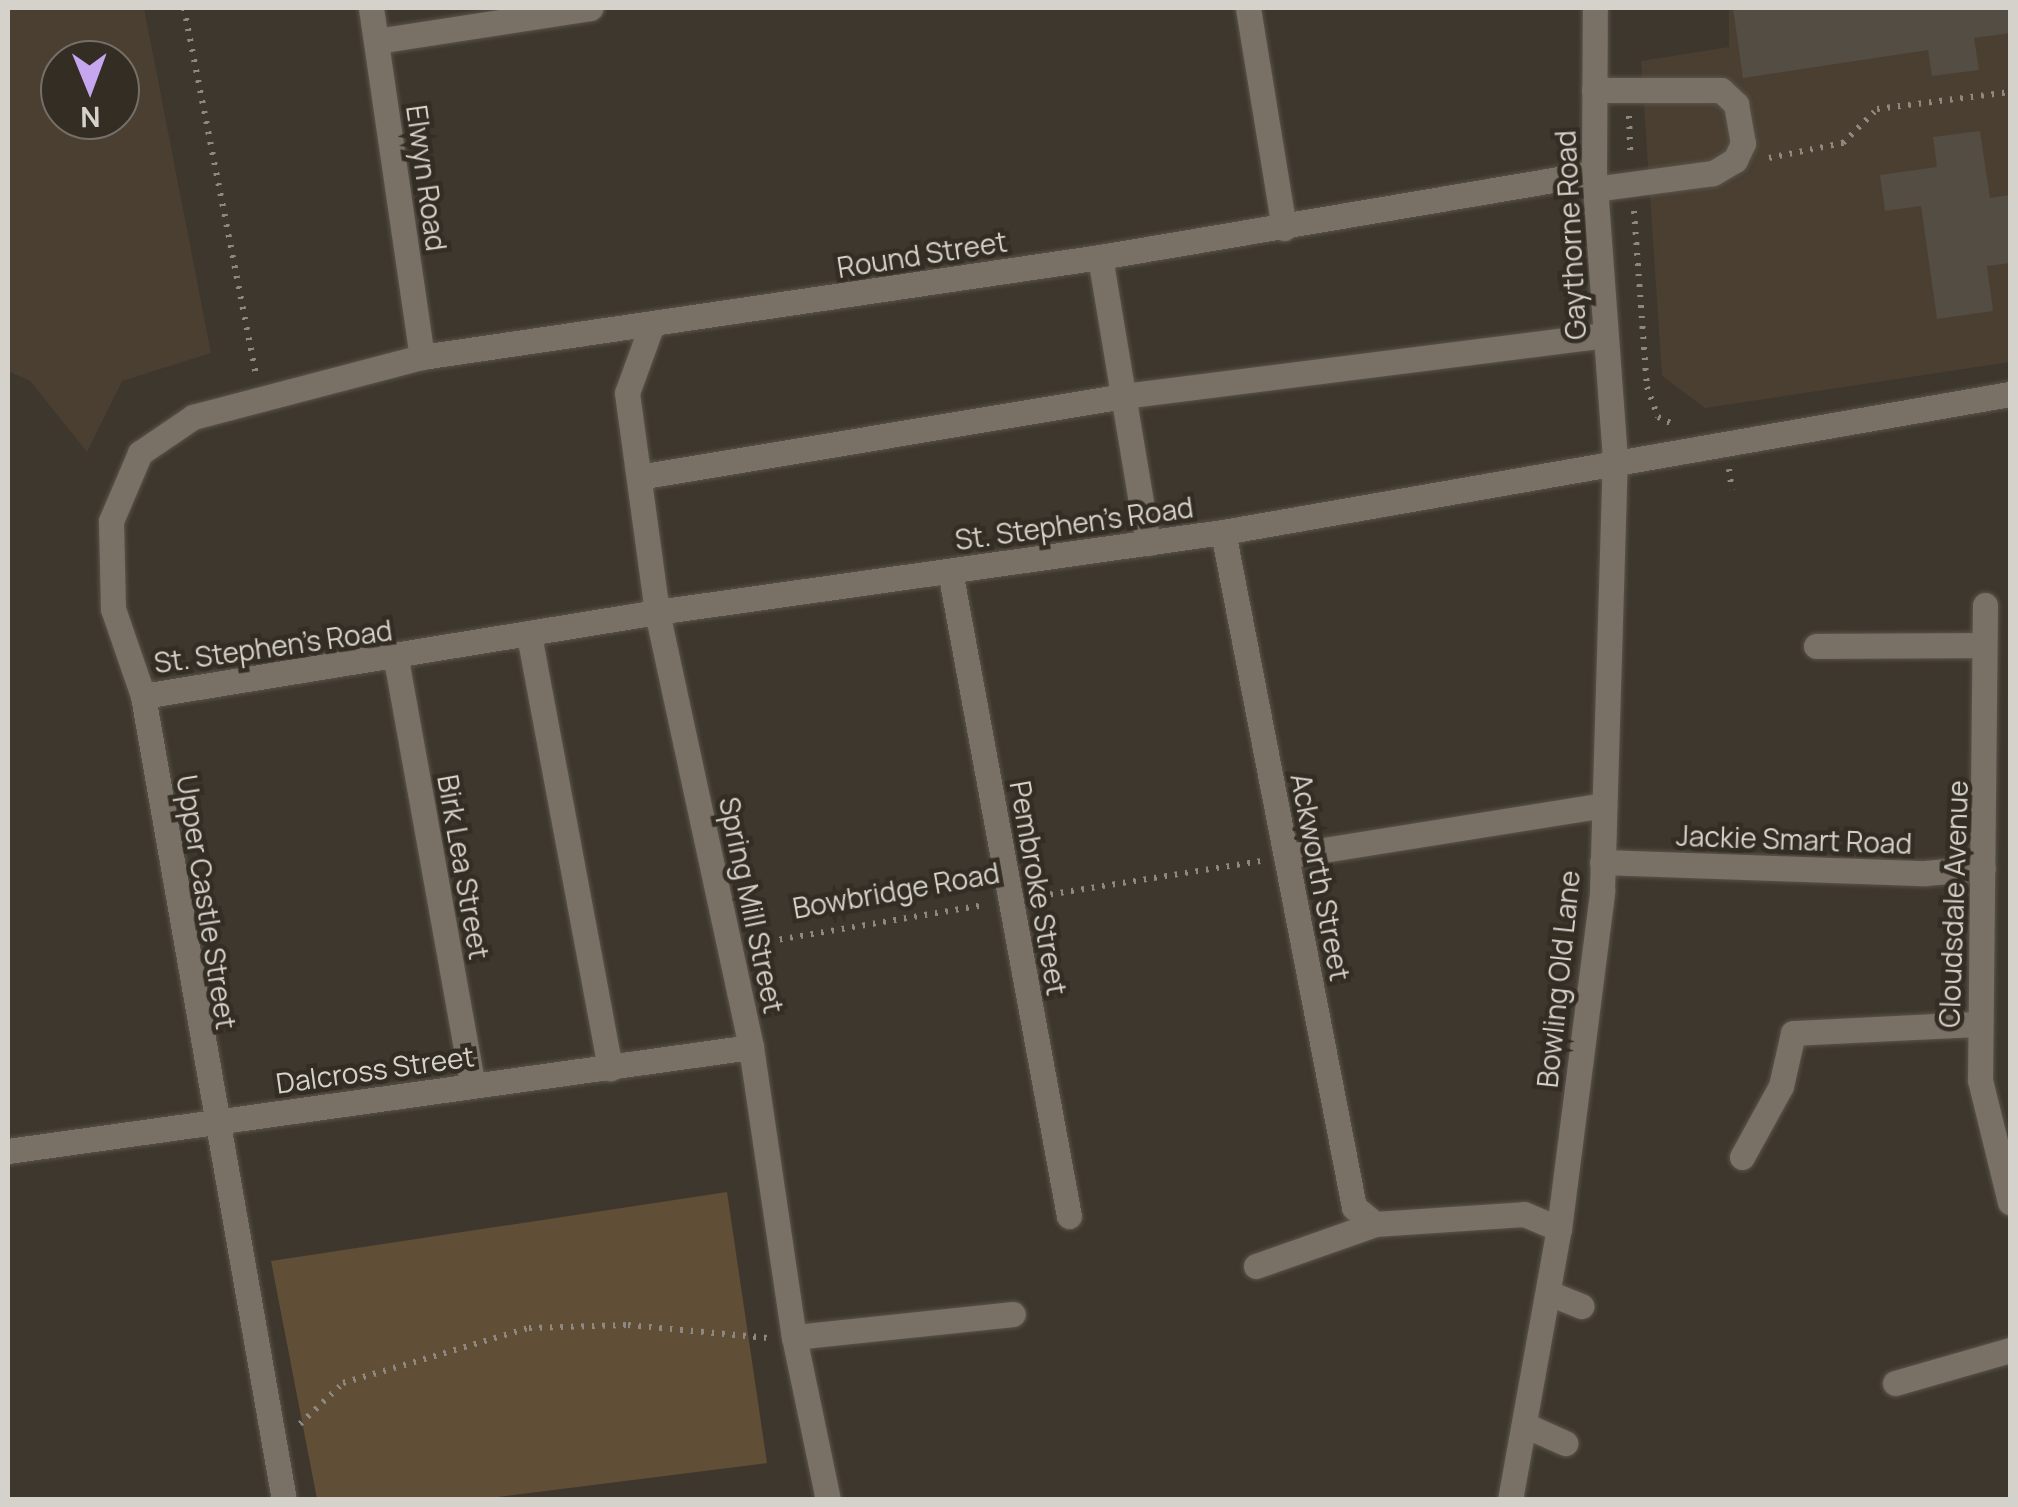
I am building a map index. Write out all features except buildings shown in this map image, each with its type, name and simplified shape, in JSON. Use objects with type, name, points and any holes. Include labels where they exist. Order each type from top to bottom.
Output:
[{"type":"street","name":"Elwyn Road","points":[[371,8],[422,357]]},
{"type":"street","points":[[377,41],[590,8]]},
{"type":"street","points":[[1248,8],[1284,228]]},
{"type":"street","name":"Gaythorne Road","points":[[1595,8],[1595,192],[1615,459]]},
{"type":"street","name":"Round Street","points":[[260,395],[422,357],[651,326],[1284,228],[1595,192],[1639,199],[1713,173],[1735,160],[1743,126],[1736,104],[1722,90],[1628,88]]},
{"type":"street","points":[[1594,90],[1628,88]]},
{"type":"street","points":[[1100,257],[1148,543]]},
{"type":"street","name":"Spring Mill Street","points":[[651,326],[628,393],[658,612],[752,1047],[794,1336],[828,1500]]},
{"type":"street","points":[[639,477],[1124,396],[1605,335]]},
{"type":"street","name":"St. Stephen's Road","points":[[143,696],[396,658],[658,612],[1223,532],[1535,478],[1615,459],[2010,394]]},
{"type":"street","name":"Upper Castle Street","points":[[260,395],[193,417],[140,453],[111,521],[113,609],[143,696],[213,1122],[284,1500]]},
{"type":"street","name":"Bowling Old Lane","points":[[1510,1500],[1527,1426],[1559,1229],[1602,862],[1615,459]]},
{"type":"street","name":"Ackworth Street","points":[[1223,532],[1354,1207],[1375,1224]]},
{"type":"street","name":"Pembroke Street","points":[[950,570],[1069,1216]]},
{"type":"street","name":"Cloudsdale Avenue","points":[[1984,604],[1980,1080],[2010,1202]]},
{"type":"street","points":[[529,635],[610,1068]]},
{"type":"street","points":[[1816,646],[1984,644]]},
{"type":"street","name":"Birk Lea Street","points":[[396,658],[473,1085]]},
{"type":"street","points":[[1286,856],[1604,805]]},
{"type":"street","name":"Jackie Smart Road","points":[[1602,862],[1925,873],[1984,868]]},
{"type":"street","points":[[1742,1157],[1781,1086],[1794,1033],[1979,1024]]},
{"type":"street","name":"Dalcross Street","points":[[8,1151],[752,1047]]},
{"type":"street","points":[[1256,1266],[1375,1224],[1524,1214],[1559,1229]]},
{"type":"street","points":[[1549,1293],[1581,1306]]},
{"type":"street","points":[[794,1336],[1014,1314]]},
{"type":"street","points":[[1895,1383],[2010,1350]]},
{"type":"street","points":[[1527,1426],[1565,1443]]},
{"type":"path","points":[[184,8],[260,395]]},
{"type":"path","points":[[1628,88],[1639,199],[1647,387],[1658,417],[1683,429]]},
{"type":"path","points":[[1767,159],[1843,143],[1878,109],[2010,92]]},
{"type":"path","points":[[1595,192],[1639,199]]},
{"type":"path","name":"Bowbridge Road","points":[[730,948],[1286,856]]},
{"type":"path","points":[[274,1448],[344,1383],[529,1328],[628,1325],[748,1339],[794,1336]]},
{"type":"shaded area","points":[[8,8],[144,8],[211,353],[122,381],[87,452],[30,381],[8,371]]},
{"type":"shaded area","points":[[1729,8],[2010,8],[2010,362],[1705,408],[1662,376],[1641,61],[1729,47]]},
{"type":"shaded area","points":[[727,1192],[767,1463],[482,1499],[317,1499],[271,1261]]}]
